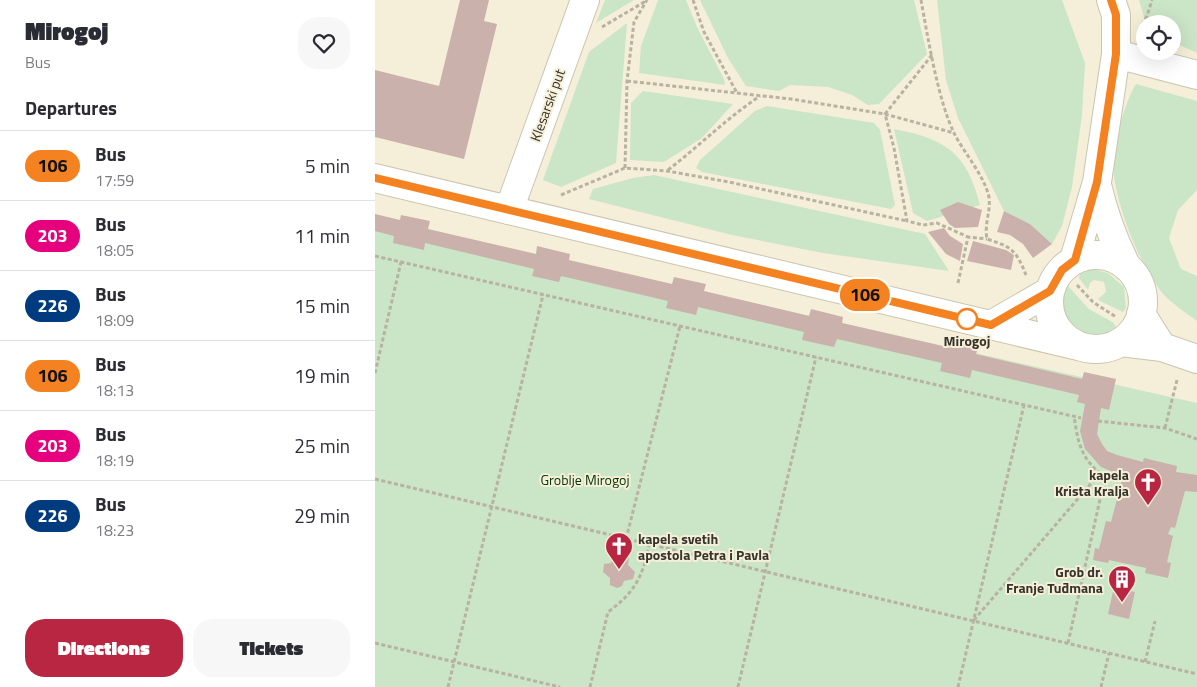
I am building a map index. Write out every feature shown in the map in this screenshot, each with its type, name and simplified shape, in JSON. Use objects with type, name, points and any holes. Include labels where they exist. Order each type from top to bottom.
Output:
[{"type":"main road","name":"Klesarski put","points":[[509,210],[585,0]]},
{"type":"main road","points":[[991,325],[1067,278],[1097,182],[1116,54],[1116,15],[1111,0]]},
{"type":"main road","points":[[1116,54],[1197,74]]},
{"type":"main road","points":[[375,178],[1095,349],[1109,347],[1128,326],[1143,303],[1141,287],[1127,267],[1104,217],[1097,182]]},
{"type":"main road","points":[[1082,347],[1070,341],[1060,331],[1054,321],[1049,300],[1067,278],[1090,255],[1106,256],[1127,267]]},
{"type":"main road","points":[[1128,326],[1162,347],[1197,360]]},
{"type":"path","points":[[569,42],[613,22],[647,0]]},
{"type":"path","points":[[625,168],[627,81],[634,22],[647,0]]},
{"type":"path","points":[[693,0],[704,32],[738,94]]},
{"type":"path","points":[[921,0],[932,54],[954,133],[973,163],[989,198],[985,228],[987,238]]},
{"type":"path","points":[[1147,15],[1152,0]]},
{"type":"path","points":[[885,114],[932,54]]},
{"type":"path","points":[[627,81],[760,96],[885,114],[954,133]]},
{"type":"path","points":[[667,171],[699,147],[741,108],[760,96]]},
{"type":"path","points":[[885,114],[894,148],[907,220]]},
{"type":"path","points":[[555,200],[561,195],[625,168],[667,171],[729,182],[923,225],[937,223],[968,237],[987,238],[1009,246],[1018,256],[1027,278]]},
{"type":"path","points":[[958,283],[968,237]]},
{"type":"path","points":[[375,256],[1081,418]]},
{"type":"path","points":[[375,373],[401,262]]},
{"type":"path","points":[[1067,278],[1093,302],[1128,326]]},
{"type":"path","points":[[448,687],[543,295]]},
{"type":"path","points":[[626,539],[680,326]]},
{"type":"path","points":[[738,687],[816,357]]},
{"type":"path","points":[[958,687],[1025,405]]},
{"type":"path","points":[[1067,643],[1105,477],[1093,470],[1079,448],[1074,416]]},
{"type":"path","points":[[1098,421],[1165,428],[1197,439]]},
{"type":"path","points":[[973,621],[1100,473]]},
{"type":"path","points":[[375,479],[1197,674]]},
{"type":"path","points":[[590,687],[607,612],[621,602],[641,578],[649,544]]},
{"type":"path","points":[[1145,662],[1155,621]]},
{"type":"path","points":[[375,643],[560,687]]},
{"type":"path","points":[[1101,687],[1109,653]]},
{"type":"green space","points":[[605,0],[634,0],[596,23]]},
{"type":"green space","points":[[658,0],[686,0],[697,27],[724,79],[725,85],[639,73],[641,46]]},
{"type":"green space","points":[[700,0],[914,0],[927,54],[879,104],[868,105],[852,95],[828,87],[790,85],[779,91],[746,86],[728,58]]},
{"type":"green space","points":[[937,0],[1062,0],[1085,63],[1082,115],[1072,187],[1062,226],[1052,244],[1030,224],[1004,211],[958,118],[946,80]]},
{"type":"green space","points":[[1139,0],[1197,0],[1197,53],[1181,46],[1181,15],[1143,15]]},
{"type":"green space","points":[[627,23],[616,163],[561,187],[543,180],[589,52]]},
{"type":"green space","points":[[1136,84],[1197,101],[1197,190],[1178,210],[1169,238],[1181,269],[1197,276],[1197,321],[1167,298],[1147,271],[1130,233],[1117,194],[1114,175],[1114,152],[1118,131]]},
{"type":"green space","points":[[643,91],[733,104],[702,138],[664,162],[630,160],[631,103]]},
{"type":"green space","points":[[767,106],[874,123],[880,130],[895,205],[891,209],[702,172],[696,168],[700,160],[755,111]]},
{"type":"green space","points":[[894,129],[928,138],[952,151],[968,173],[975,187],[980,205],[927,221],[913,213]]},
{"type":"green space","points":[[654,175],[925,234],[949,271],[823,253],[732,235],[589,199],[593,189],[633,178]]},
{"type":"green space","name":"Groblje Mirogoj","points":[[375,218],[1197,403],[1197,687],[375,687]]},
{"type":"green space","points":[[1091,269],[1108,273],[1124,287],[1126,308],[1123,312],[1098,299],[1106,292],[1104,282],[1094,280],[1090,283],[1088,290],[1079,278],[1080,274]]},
{"type":"green space","points":[[1067,285],[1089,309],[1114,323],[1116,328],[1104,334],[1092,336],[1072,328],[1062,309],[1062,297]]},
{"type":"building","points":[[460,0],[489,0],[484,21],[497,24],[464,159],[375,137],[375,70],[439,86]]},
{"type":"building","points":[[958,202],[982,210],[978,227],[955,228],[949,224],[940,210]]},
{"type":"building","points":[[1004,211],[1030,224],[1052,244],[1033,258],[1023,244],[1010,235],[997,232]]},
{"type":"building","points":[[375,214],[400,220],[401,215],[430,221],[428,229],[536,254],[537,246],[570,254],[569,260],[672,284],[674,277],[706,284],[704,291],[809,316],[811,309],[843,317],[842,323],[947,347],[948,341],[978,348],[976,354],[1082,379],[1084,372],[1116,379],[1109,410],[1101,408],[1097,434],[1107,451],[1143,462],[1144,458],[1177,466],[1176,472],[1197,475],[1197,492],[1185,491],[1175,528],[1171,527],[1168,534],[1173,536],[1167,562],[1171,563],[1168,578],[1145,573],[1146,568],[1109,560],[1108,563],[1093,560],[1095,548],[1099,549],[1106,521],[1111,522],[1123,476],[1101,467],[1085,449],[1080,431],[1085,404],[1077,402],[1079,395],[972,370],[970,378],[940,371],[942,363],[837,339],[834,347],[802,340],[804,332],[698,307],[696,315],[666,308],[668,301],[561,276],[559,282],[532,276],[534,269],[425,243],[424,250],[393,243],[394,236],[375,231]]},
{"type":"building","points":[[944,228],[950,236],[963,244],[960,261],[946,254],[928,232]]},
{"type":"building","points":[[973,241],[1006,250],[1014,255],[1011,270],[967,261]]},
{"type":"building","name":"kapela svetih apostola Petra i Pavla","points":[[614,553],[629,557],[628,565],[635,572],[633,579],[624,581],[622,586],[617,588],[610,585],[610,578],[603,572],[604,564],[611,563]]},
{"type":"building","name":"Grob dr. Franje Tuđmana","points":[[1114,587],[1135,592],[1129,619],[1108,614]]},
{"type":"bus line","name":"106","points":[[375,178],[991,325],[1050,291],[1062,270],[1075,260],[1097,182],[1116,54],[1116,15],[1111,0]]},
{"type":"place","name":"Mirogoj","points":[[967,319]]},
{"type":"place","name":"kapela Krista Kralja","points":[[1148,506]]},
{"type":"place","name":"kapela svetih apostola Petra i Pavla","points":[[619,570]]},
{"type":"place","name":"Grob dr. Franje Tuđmana","points":[[1122,603]]}]
